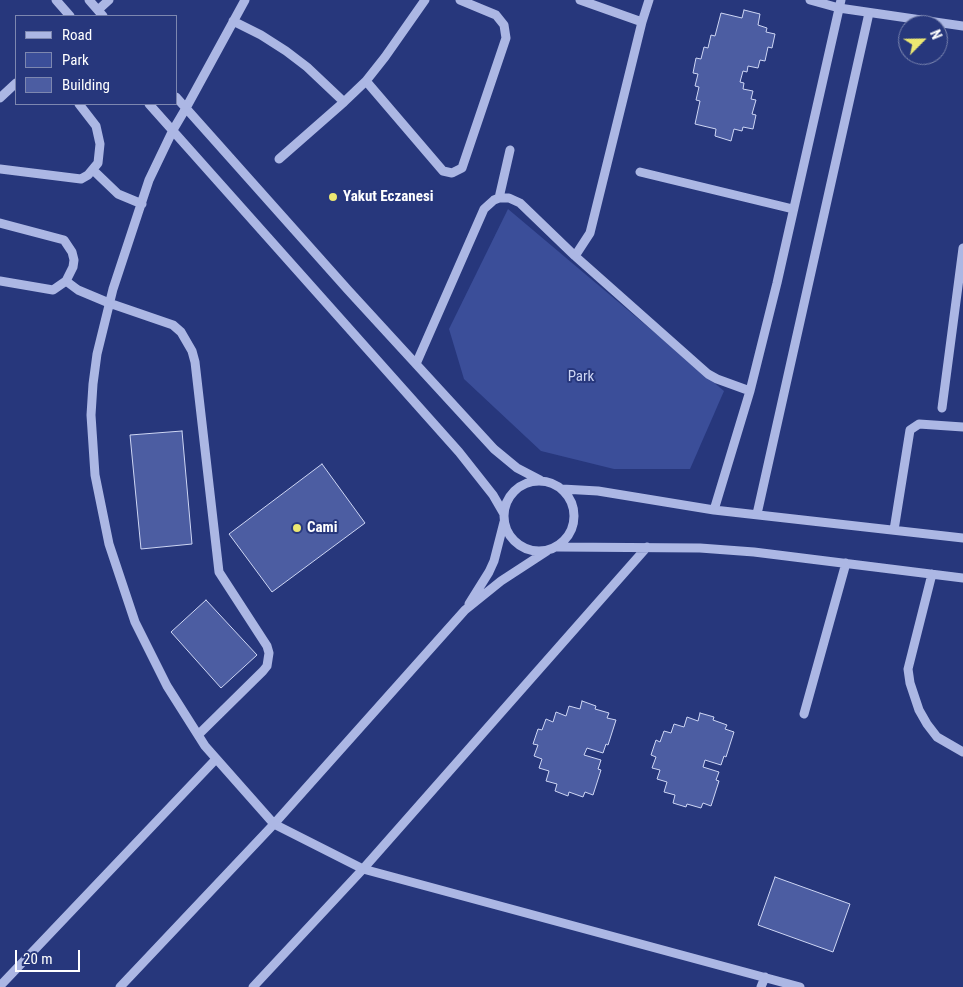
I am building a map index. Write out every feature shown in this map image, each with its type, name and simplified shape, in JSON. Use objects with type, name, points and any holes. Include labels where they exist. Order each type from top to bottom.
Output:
[{"type":"street","points":[[56,0],[69,15]]},
{"type":"street","points":[[89,0],[101,13],[109,0]]},
{"type":"street","points":[[245,0],[159,156],[109,304],[97,354],[91,415],[95,475],[100,504],[109,544],[135,622],[166,686],[216,759],[274,824],[363,869],[800,987]]},
{"type":"street","points":[[279,158],[366,81],[425,0]]},
{"type":"street","points":[[366,81],[443,171],[452,173],[462,168],[506,38],[504,25],[496,15],[460,0]]},
{"type":"street","points":[[580,0],[642,22]]},
{"type":"street","points":[[575,256],[590,233],[649,0]]},
{"type":"street","points":[[810,0],[840,4],[870,13],[963,26]]},
{"type":"street","points":[[714,510],[750,391],[777,283],[840,4]]},
{"type":"street","points":[[757,514],[870,13]]},
{"type":"street","points":[[233,21],[260,35],[307,67],[344,102]]},
{"type":"street","points":[[0,98],[15,84]]},
{"type":"street","points":[[178,99],[494,449],[517,468],[540,480],[552,483],[562,489],[570,498],[574,508],[575,519],[572,530],[566,540],[558,547]]},
{"type":"street","points":[[0,169],[81,179],[93,170],[98,163],[100,154],[99,135],[92,119],[80,105]]},
{"type":"street","points":[[150,105],[459,452],[493,495],[504,518],[508,533],[515,543],[525,549],[536,552],[547,551]]},
{"type":"street","points":[[500,198],[510,150]]},
{"type":"street","points":[[93,170],[118,194],[142,204]]},
{"type":"street","points":[[640,172],[793,209]]},
{"type":"street","points":[[416,364],[484,209],[494,200],[509,198],[520,203],[575,256],[708,374],[750,391]]},
{"type":"street","points":[[0,223],[64,240],[72,252],[74,260],[73,267],[66,281],[53,290],[0,281]]},
{"type":"street","points":[[942,408],[963,248]]},
{"type":"street","points":[[66,281],[78,290],[109,304],[173,325],[181,332],[192,351],[195,362],[219,572],[267,646],[269,653],[267,666],[263,671],[198,735]]},
{"type":"street","points":[[894,530],[910,430],[919,424],[963,426]]},
{"type":"street","points":[[465,610],[489,572],[498,548],[504,509],[509,498],[517,488],[528,482],[540,480]]},
{"type":"street","points":[[562,489],[598,491],[714,510],[963,538]]},
{"type":"street","points":[[120,987],[274,824],[465,610],[501,581],[547,551],[558,547],[700,548],[754,552],[963,578]]},
{"type":"street","points":[[253,987],[363,869],[647,547]]},
{"type":"street","points":[[804,714],[846,564]]},
{"type":"street","points":[[932,574],[908,670],[910,683],[919,710],[927,724],[937,736],[963,752]]},
{"type":"street","points":[[0,986],[216,759]]},
{"type":"street","points":[[762,987],[765,977]]},
{"type":"green space","name":"Park","points":[[508,209],[724,391],[690,469],[614,469],[541,451],[464,379],[449,329]]},
{"type":"building","points":[[744,10],[760,14],[758,25],[767,28],[766,32],[775,34],[772,48],[768,47],[765,61],[760,60],[758,68],[748,66],[747,72],[743,71],[740,82],[744,83],[743,89],[753,91],[751,99],[756,100],[752,114],[756,115],[753,129],[743,127],[742,131],[734,129],[731,141],[715,136],[716,129],[695,124],[700,101],[696,100],[699,87],[695,86],[698,74],[693,73],[696,58],[701,59],[704,47],[708,48],[711,35],[715,36],[721,13],[742,18]]},
{"type":"building","points":[[182,431],[192,544],[141,549],[130,435]]},
{"type":"building","name":"Cami","points":[[322,464],[365,523],[272,592],[229,534]]},
{"type":"building","points":[[206,600],[257,655],[221,688],[171,632]]},
{"type":"building","points":[[582,701],[596,706],[595,709],[609,713],[607,718],[616,720],[608,745],[606,744],[603,753],[587,748],[584,755],[601,760],[598,769],[601,770],[593,795],[585,792],[583,797],[569,792],[568,796],[555,791],[557,784],[546,781],[549,771],[539,768],[542,759],[534,756],[538,745],[533,744],[538,729],[542,730],[546,719],[553,722],[556,712],[566,716],[569,706],[580,709]]},
{"type":"building","points":[[700,713],[714,717],[713,720],[727,725],[725,729],[734,732],[726,757],[724,756],[721,765],[705,760],[703,767],[719,772],[716,780],[719,781],[711,806],[703,803],[701,808],[687,804],[686,807],[673,803],[675,795],[664,792],[667,782],[657,779],[660,770],[652,768],[656,757],[651,755],[656,740],[660,742],[664,731],[671,733],[674,724],[684,727],[687,717],[698,721]]},
{"type":"building","points":[[775,877],[850,904],[833,952],[758,925]]},
{"type":"place","name":"Yakut Eczanesi","points":[[333,197]]},
{"type":"place","name":"Cami","points":[[297,528]]}]
